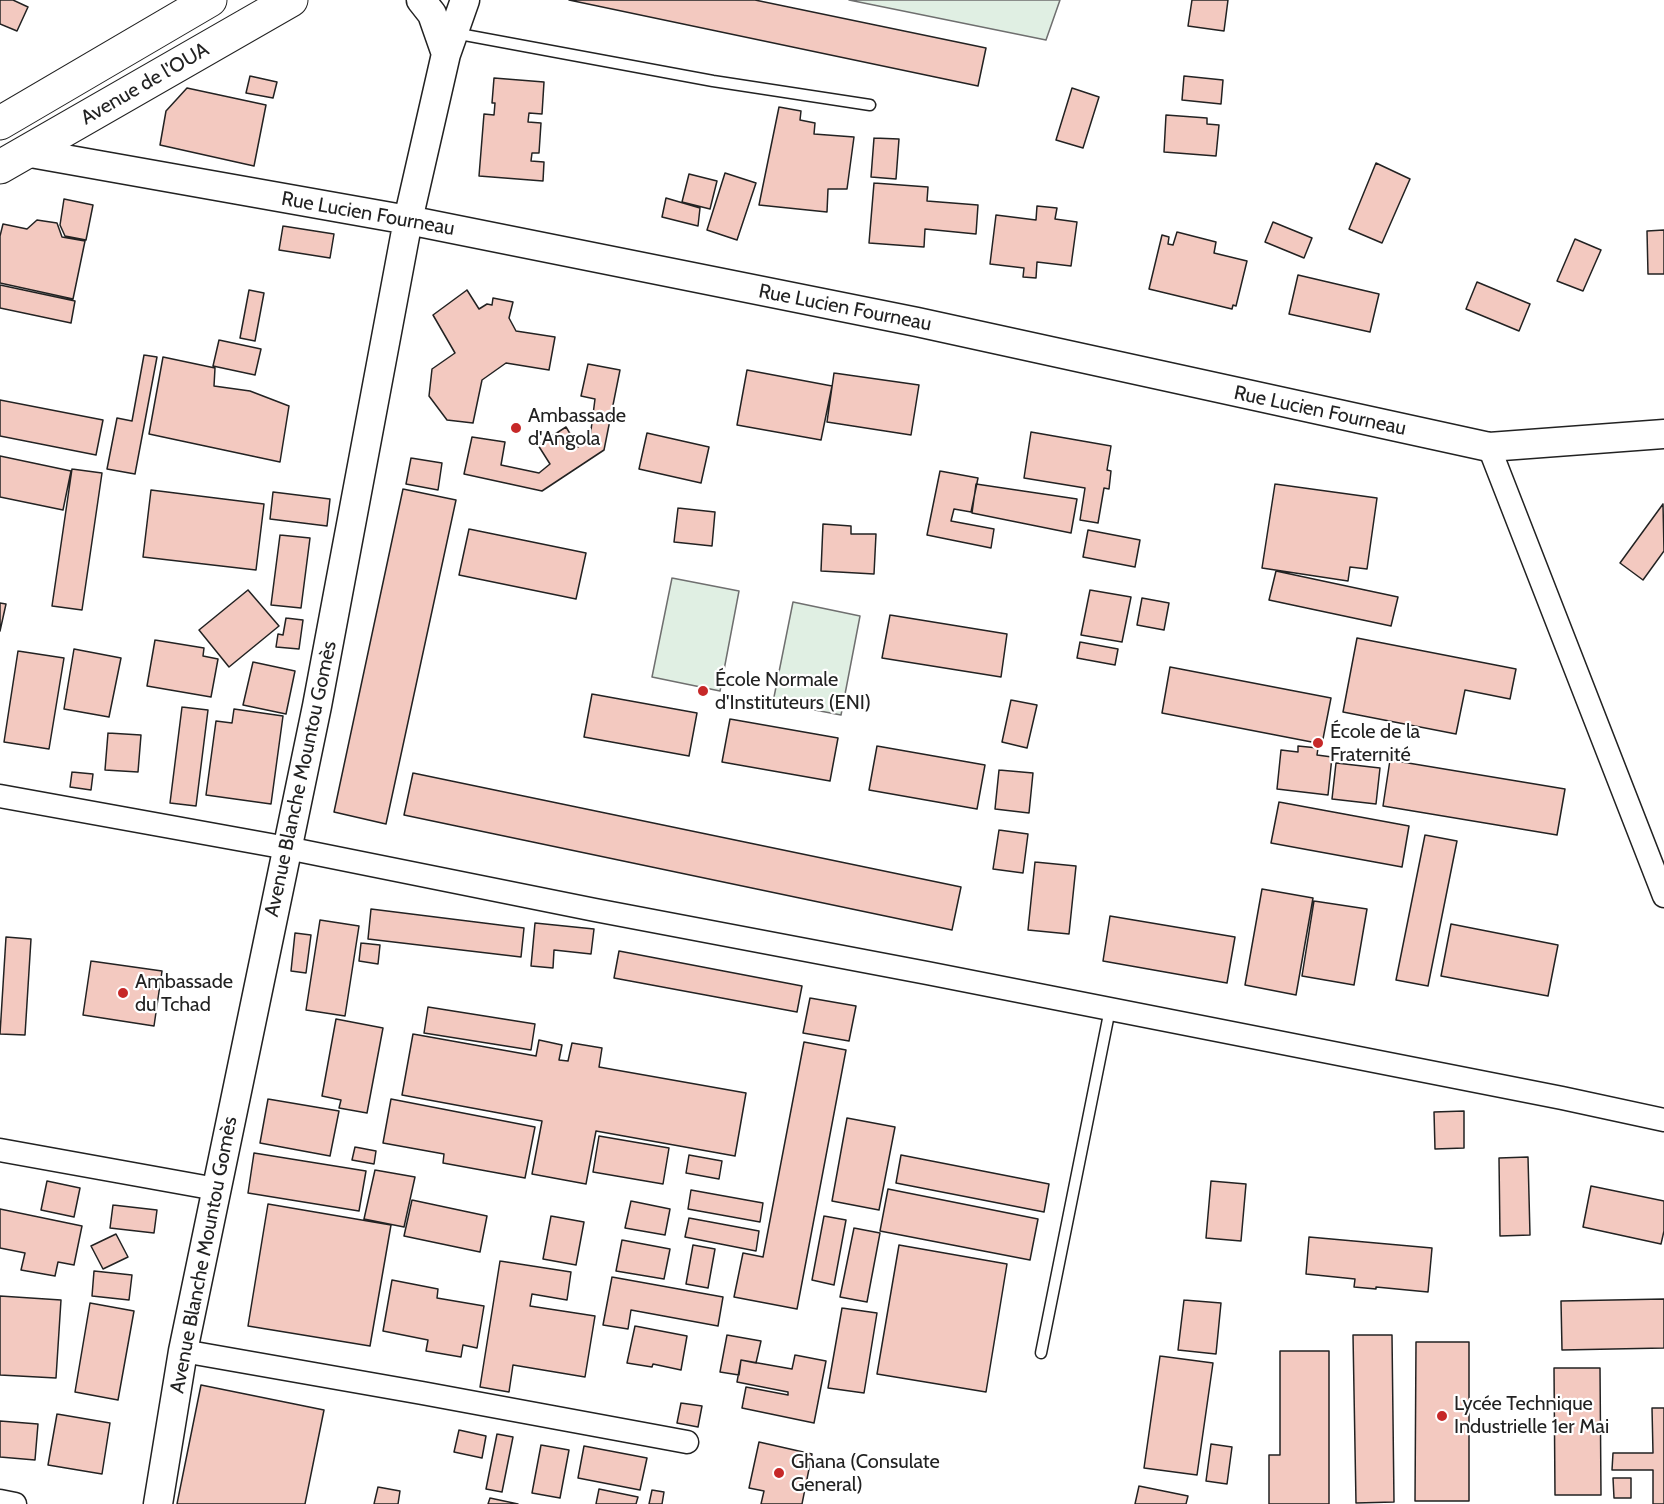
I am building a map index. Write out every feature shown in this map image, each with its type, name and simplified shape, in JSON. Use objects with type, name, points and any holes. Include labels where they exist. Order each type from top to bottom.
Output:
[{"type":"main road","name":"Avenue de l'OUA","points":[[0,123],[210,0]]},
{"type":"main road","name":"Avenue de l'OUA","points":[[13,160],[291,0]]},
{"type":"street","points":[[421,0],[450,43]]},
{"type":"street","name":"Avenue Blanche Mountou Gomès","points":[[158,1504],[183,1351],[317,706],[408,220],[450,43],[465,0]]},
{"type":"street","name":"Rue Lucien Fourneau","points":[[13,160],[408,220],[917,322],[1489,447],[1664,434]]},
{"type":"street","points":[[1489,447],[1664,896]]},
{"type":"street","points":[[0,796],[287,848],[1562,1098],[1664,1120]]},
{"type":"street","points":[[0,1150],[216,1189]]},
{"type":"street","points":[[183,1351],[687,1442]]},
{"type":"street","points":[[0,1501],[15,1504]]},
{"type":"lane","points":[[450,43],[870,105]]},
{"type":"lane","points":[[1041,1353],[1110,1009]]},
{"type":"green space","points":[[849,0],[1060,0],[1046,40]]},
{"type":"green space","points":[[672,578],[739,591],[720,691],[652,677]]},
{"type":"green space","points":[[793,602],[860,616],[841,715],[773,702]]},
{"type":"building","points":[[0,0],[13,0],[28,7],[17,31],[0,24]]},
{"type":"building","points":[[569,0],[755,0],[986,48],[978,86]]},
{"type":"building","points":[[1192,0],[1228,0],[1224,31],[1188,26]]},
{"type":"building","points":[[250,76],[277,82],[273,98],[246,93]]},
{"type":"building","points":[[1184,76],[1223,80],[1221,104],[1182,100]]},
{"type":"building","points":[[494,78],[544,82],[542,114],[529,113],[528,122],[541,123],[539,153],[532,153],[531,161],[544,162],[543,181],[479,176],[484,114],[494,115],[495,103],[492,103]]},
{"type":"building","points":[[187,88],[266,105],[254,166],[160,145],[166,111]]},
{"type":"building","points":[[1072,88],[1099,97],[1083,148],[1056,140]]},
{"type":"building","points":[[779,107],[801,111],[800,120],[815,123],[814,134],[854,137],[847,189],[828,189],[827,212],[759,205]]},
{"type":"building","points":[[1166,115],[1207,118],[1207,124],[1219,125],[1216,156],[1164,152]]},
{"type":"building","points":[[874,138],[899,139],[896,179],[871,177]]},
{"type":"building","points":[[1376,163],[1410,179],[1382,243],[1349,229]]},
{"type":"building","points":[[725,173],[756,183],[737,240],[707,230]]},
{"type":"building","points":[[689,174],[717,181],[710,209],[682,202]]},
{"type":"building","points":[[874,183],[928,187],[927,201],[978,205],[976,234],[925,229],[924,247],[869,243]]},
{"type":"building","points":[[666,198],[700,208],[698,226],[662,217]]},
{"type":"building","points":[[64,199],[93,205],[86,240],[65,236],[60,225]]},
{"type":"building","points":[[1037,206],[1057,208],[1055,219],[1077,222],[1071,266],[1037,262],[1036,278],[1023,277],[1024,268],[990,264],[996,215],[1036,220]]},
{"type":"building","points":[[37,220],[57,223],[62,237],[85,241],[73,299],[0,283],[0,236],[3,224],[27,229]]},
{"type":"building","points":[[1273,222],[1312,238],[1304,258],[1265,242]]},
{"type":"building","points":[[283,226],[334,234],[330,258],[279,250]]},
{"type":"building","points":[[1664,230],[1664,274],[1648,274],[1647,231]]},
{"type":"building","points":[[1177,232],[1216,242],[1214,253],[1247,261],[1236,306],[1233,305],[1232,309],[1149,289],[1162,235],[1169,237],[1168,244],[1173,245]]},
{"type":"building","points":[[1575,239],[1601,250],[1583,291],[1557,281]]},
{"type":"building","points":[[1298,275],[1379,294],[1370,332],[1289,314]]},
{"type":"building","points":[[1477,282],[1530,304],[1519,331],[1466,309]]},
{"type":"building","points":[[0,285],[75,301],[71,323],[0,308]]},
{"type":"building","points":[[249,290],[264,293],[255,341],[240,338]]},
{"type":"building","points":[[467,290],[479,309],[487,304],[492,305],[493,298],[513,302],[509,318],[516,331],[555,337],[549,370],[506,363],[482,380],[473,423],[447,420],[429,396],[432,369],[455,353],[433,315]]},
{"type":"building","points":[[219,340],[261,349],[255,375],[213,366]]},
{"type":"building","points":[[144,355],[157,357],[135,474],[107,469],[117,418],[132,421]]},
{"type":"building","points":[[163,357],[215,368],[214,386],[250,391],[289,406],[280,462],[149,434]]},
{"type":"building","points":[[588,364],[620,370],[604,450],[542,491],[464,474],[472,437],[505,442],[501,465],[539,473],[550,464],[538,445],[566,427],[578,447],[590,438],[595,399],[581,396]]},
{"type":"building","points":[[747,370],[832,386],[821,440],[737,425]]},
{"type":"building","points":[[834,373],[919,385],[911,435],[827,422]]},
{"type":"building","points":[[0,400],[103,420],[96,455],[0,436]]},
{"type":"building","points":[[1031,432],[1111,446],[1107,470],[1111,471],[1109,489],[1104,488],[1098,523],[1080,520],[1085,488],[1024,478]]},
{"type":"building","points":[[647,433],[709,447],[701,483],[639,469]]},
{"type":"building","points":[[0,456],[71,471],[63,510],[0,497]]},
{"type":"building","points":[[411,458],[442,463],[438,490],[406,484]]},
{"type":"building","points":[[72,469],[102,473],[82,610],[52,606]]},
{"type":"building","points":[[940,471],[978,478],[971,512],[954,509],[951,521],[994,529],[991,548],[927,535]]},
{"type":"building","points":[[976,484],[1077,499],[1071,533],[972,513]]},
{"type":"building","points":[[1275,484],[1377,498],[1367,569],[1350,567],[1348,581],[1262,568]]},
{"type":"building","points":[[403,489],[456,500],[386,824],[334,812]]},
{"type":"building","points":[[151,490],[264,504],[256,570],[143,557]]},
{"type":"building","points":[[273,492],[330,499],[327,526],[270,519]]},
{"type":"building","points":[[1663,504],[1664,551],[1643,580],[1620,563]]},
{"type":"building","points":[[678,508],[715,512],[712,546],[674,542]]},
{"type":"building","points":[[823,524],[851,526],[851,534],[876,534],[874,574],[821,571]]},
{"type":"building","points":[[469,529],[586,553],[576,599],[459,575]]},
{"type":"building","points":[[1088,530],[1140,540],[1135,567],[1083,557]]},
{"type":"building","points":[[280,535],[310,538],[301,608],[271,605]]},
{"type":"building","points":[[1276,571],[1398,597],[1391,626],[1269,600]]},
{"type":"building","points":[[248,590],[279,626],[229,667],[199,630]]},
{"type":"building","points":[[1090,590],[1131,597],[1122,642],[1081,635]]},
{"type":"building","points":[[1142,598],[1169,603],[1164,630],[1137,625]]},
{"type":"building","points":[[0,603],[6,604],[0,631]]},
{"type":"building","points":[[890,615],[1007,634],[1001,677],[882,658]]},
{"type":"building","points":[[286,618],[303,620],[299,649],[276,647],[278,634],[283,635]]},
{"type":"building","points":[[1357,638],[1516,669],[1510,699],[1465,690],[1456,734],[1343,712]]},
{"type":"building","points":[[155,640],[204,648],[203,656],[218,659],[211,697],[147,686]]},
{"type":"building","points":[[1080,642],[1118,649],[1115,665],[1077,658]]},
{"type":"building","points":[[74,649],[121,658],[109,717],[64,709]]},
{"type":"building","points":[[18,651],[64,658],[49,749],[4,742]]},
{"type":"building","points":[[253,662],[295,671],[286,714],[243,705]]},
{"type":"building","points":[[1170,667],[1331,698],[1322,744],[1162,713]]},
{"type":"building","points":[[592,694],[697,713],[689,756],[584,737]]},
{"type":"building","points":[[1011,700],[1037,705],[1027,748],[1002,742]]},
{"type":"building","points":[[182,707],[208,710],[196,806],[170,803]]},
{"type":"building","points":[[234,709],[283,716],[271,804],[206,795],[216,721],[232,723]]},
{"type":"building","points":[[730,719],[838,738],[830,781],[722,762]]},
{"type":"building","points":[[108,733],[141,735],[138,772],[105,770]]},
{"type":"building","points":[[877,746],[985,765],[977,809],[869,790]]},
{"type":"building","points":[[1298,746],[1318,748],[1317,755],[1332,757],[1328,795],[1277,789],[1281,750],[1298,752]]},
{"type":"building","points":[[1390,760],[1565,789],[1557,835],[1383,806]]},
{"type":"building","points":[[1336,763],[1380,768],[1376,804],[1332,799]]},
{"type":"building","points":[[999,770],[1033,773],[1029,813],[995,809]]},
{"type":"building","points":[[72,772],[93,774],[91,790],[70,787]]},
{"type":"building","points":[[413,773],[961,887],[952,930],[404,815]]},
{"type":"building","points":[[1279,802],[1409,826],[1402,867],[1271,843]]},
{"type":"building","points":[[999,830],[1028,834],[1023,873],[993,869]]},
{"type":"building","points":[[1425,835],[1457,841],[1428,986],[1396,980]]},
{"type":"building","points":[[1035,862],[1076,866],[1069,934],[1028,930]]},
{"type":"building","points":[[1262,889],[1313,898],[1296,995],[1245,985]]},
{"type":"building","points":[[1314,901],[1367,909],[1354,985],[1302,976]]},
{"type":"building","points":[[371,909],[524,928],[521,957],[368,939]]},
{"type":"building","points":[[1110,916],[1235,937],[1227,983],[1103,961]]},
{"type":"building","points":[[320,920],[359,926],[345,1016],[306,1010]]},
{"type":"building","points":[[535,923],[594,929],[591,954],[554,950],[553,968],[531,966]]},
{"type":"building","points":[[1451,924],[1558,945],[1548,996],[1441,976]]},
{"type":"building","points":[[295,933],[311,935],[306,973],[291,971]]},
{"type":"building","points":[[6,937],[31,939],[25,1035],[0,1034]]},
{"type":"building","points":[[361,943],[380,945],[378,964],[359,961]]},
{"type":"building","points":[[619,951],[802,986],[797,1012],[614,978]]},
{"type":"building","name":"Ambassade du Tchad","points":[[91,961],[162,971],[154,1026],[83,1015]]},
{"type":"building","points":[[810,998],[856,1006],[849,1041],[803,1033]]},
{"type":"building","points":[[428,1007],[535,1024],[531,1050],[424,1033]]},
{"type":"building","points":[[336,1019],[383,1028],[367,1113],[339,1108],[341,1100],[322,1096]]},
{"type":"building","points":[[413,1034],[536,1056],[539,1040],[562,1045],[559,1060],[568,1061],[572,1043],[602,1048],[599,1067],[746,1093],[735,1156],[596,1131],[586,1184],[532,1174],[542,1121],[402,1095]]},
{"type":"building","points":[[804,1042],[846,1050],[797,1309],[734,1297],[743,1253],[763,1257]]},
{"type":"building","points":[[268,1099],[339,1111],[330,1156],[260,1143]]},
{"type":"building","points":[[391,1099],[535,1127],[525,1178],[443,1163],[444,1154],[383,1143]]},
{"type":"building","points":[[1464,1111],[1464,1148],[1435,1149],[1434,1112]]},
{"type":"building","points":[[847,1118],[895,1127],[879,1210],[832,1201]]},
{"type":"building","points":[[599,1136],[669,1148],[663,1184],[593,1172]]},
{"type":"building","points":[[355,1147],[376,1151],[374,1164],[352,1160]]},
{"type":"building","points":[[254,1153],[366,1171],[359,1211],[248,1193]]},
{"type":"building","points":[[689,1155],[722,1161],[719,1179],[686,1173]]},
{"type":"building","points":[[901,1155],[1049,1184],[1044,1212],[896,1183]]},
{"type":"building","points":[[1528,1157],[1530,1235],[1500,1236],[1499,1158]]},
{"type":"building","points":[[375,1170],[415,1177],[404,1227],[364,1219]]},
{"type":"building","points":[[47,1181],[80,1188],[74,1217],[41,1210]]},
{"type":"building","points":[[1211,1181],[1246,1184],[1241,1241],[1206,1238]]},
{"type":"building","points":[[1591,1186],[1664,1201],[1664,1231],[1661,1244],[1583,1227]]},
{"type":"building","points":[[888,1189],[1038,1219],[1030,1260],[880,1231]]},
{"type":"building","points":[[691,1190],[763,1203],[760,1222],[688,1209]]},
{"type":"building","points":[[412,1200],[487,1216],[480,1252],[404,1236]]},
{"type":"building","points":[[631,1201],[670,1209],[665,1235],[625,1228]]},
{"type":"building","points":[[268,1204],[391,1225],[370,1346],[248,1326]]},
{"type":"building","points":[[113,1205],[157,1210],[154,1233],[110,1228]]},
{"type":"building","points":[[0,1209],[82,1226],[74,1265],[58,1262],[55,1276],[21,1270],[25,1253],[0,1248]]},
{"type":"building","points":[[551,1216],[584,1222],[576,1265],[543,1259]]},
{"type":"building","points":[[824,1216],[846,1220],[834,1285],[812,1280]]},
{"type":"building","points":[[689,1218],[759,1231],[756,1251],[685,1237]]},
{"type":"building","points":[[854,1228],[880,1233],[867,1302],[840,1297]]},
{"type":"building","points":[[116,1234],[128,1257],[103,1269],[91,1246]]},
{"type":"building","points":[[1309,1237],[1432,1248],[1428,1292],[1354,1287],[1355,1279],[1306,1274]]},
{"type":"building","points":[[622,1240],[670,1249],[664,1279],[616,1271]]},
{"type":"building","points":[[693,1245],[715,1249],[708,1288],[686,1284]]},
{"type":"building","points":[[899,1245],[1007,1264],[986,1392],[877,1374]]},
{"type":"building","points":[[500,1261],[571,1272],[567,1300],[532,1294],[530,1306],[595,1316],[585,1377],[513,1365],[509,1392],[480,1387]]},
{"type":"building","points":[[94,1271],[132,1275],[129,1300],[92,1296]]},
{"type":"building","points":[[612,1277],[723,1297],[718,1326],[631,1310],[628,1329],[603,1325]]},
{"type":"building","points":[[392,1280],[438,1289],[437,1298],[484,1306],[477,1348],[463,1345],[461,1357],[426,1351],[428,1340],[383,1331]]},
{"type":"building","points":[[0,1296],[61,1300],[56,1378],[0,1375]]},
{"type":"building","points":[[1664,1299],[1664,1348],[1562,1350],[1561,1301]]},
{"type":"building","points":[[1184,1300],[1221,1303],[1216,1354],[1178,1350]]},
{"type":"building","points":[[90,1303],[134,1311],[118,1400],[75,1392]]},
{"type":"building","points":[[842,1308],[877,1313],[864,1393],[828,1388]]},
{"type":"building","points":[[635,1326],[687,1336],[681,1370],[653,1364],[652,1367],[627,1363]]},
{"type":"building","points":[[727,1335],[761,1341],[756,1363],[741,1360],[739,1375],[720,1372]]},
{"type":"building","points":[[1353,1335],[1392,1335],[1394,1502],[1356,1503]]},
{"type":"building","points":[[1416,1342],[1469,1342],[1469,1501],[1415,1501]]},
{"type":"building","points":[[1280,1351],[1329,1351],[1329,1504],[1269,1504],[1269,1455],[1280,1455]]},
{"type":"building","points":[[795,1355],[826,1361],[814,1423],[742,1408],[746,1387],[788,1395],[788,1392],[737,1382],[741,1360],[792,1369]]},
{"type":"building","points":[[1160,1356],[1213,1363],[1197,1475],[1144,1468]]},
{"type":"building","points":[[1554,1368],[1600,1368],[1601,1495],[1555,1495]]},
{"type":"building","points":[[201,1385],[324,1410],[305,1504],[177,1504]]},
{"type":"building","points":[[681,1403],[702,1406],[698,1427],[677,1423]]},
{"type":"building","points":[[1652,1408],[1664,1408],[1664,1504],[1653,1504],[1653,1470],[1612,1470],[1613,1453],[1653,1453]]},
{"type":"building","points":[[57,1414],[110,1423],[102,1474],[48,1465]]},
{"type":"building","points":[[0,1421],[38,1424],[35,1460],[0,1457]]},
{"type":"building","points":[[459,1430],[486,1436],[482,1458],[454,1452]]},
{"type":"building","points":[[497,1434],[513,1437],[502,1492],[486,1489]]},
{"type":"building","points":[[759,1442],[812,1454],[802,1504],[761,1504],[764,1491],[749,1488]]},
{"type":"building","points":[[1211,1444],[1232,1447],[1227,1484],[1206,1481]]},
{"type":"building","points":[[541,1445],[569,1450],[560,1498],[532,1493]]},
{"type":"building","points":[[584,1446],[647,1458],[640,1490],[578,1478]]},
{"type":"building","points":[[1613,1478],[1631,1478],[1631,1498],[1614,1498]]},
{"type":"building","points":[[1139,1486],[1188,1496],[1186,1504],[1135,1504]]},
{"type":"building","points":[[378,1487],[400,1491],[398,1504],[374,1504]]},
{"type":"building","points":[[599,1489],[638,1497],[636,1504],[596,1504]]},
{"type":"building","points":[[652,1490],[664,1492],[662,1504],[649,1504]]},
{"type":"building","points":[[490,1498],[518,1504],[488,1504]]},
{"type":"place","name":"Ambassade d'Angola","points":[[516,428]]},
{"type":"place","name":"École Normale d'Instituteurs (ENI)","points":[[703,691]]},
{"type":"place","name":"École de la Fraternité","points":[[1318,743]]},
{"type":"place","name":"Ambassade du Tchad","points":[[123,993]]},
{"type":"place","name":"Lycée Technique Industrielle 1er Mai","points":[[1442,1416]]},
{"type":"place","name":"Ghana (Consulate General)","points":[[779,1473]]}]
